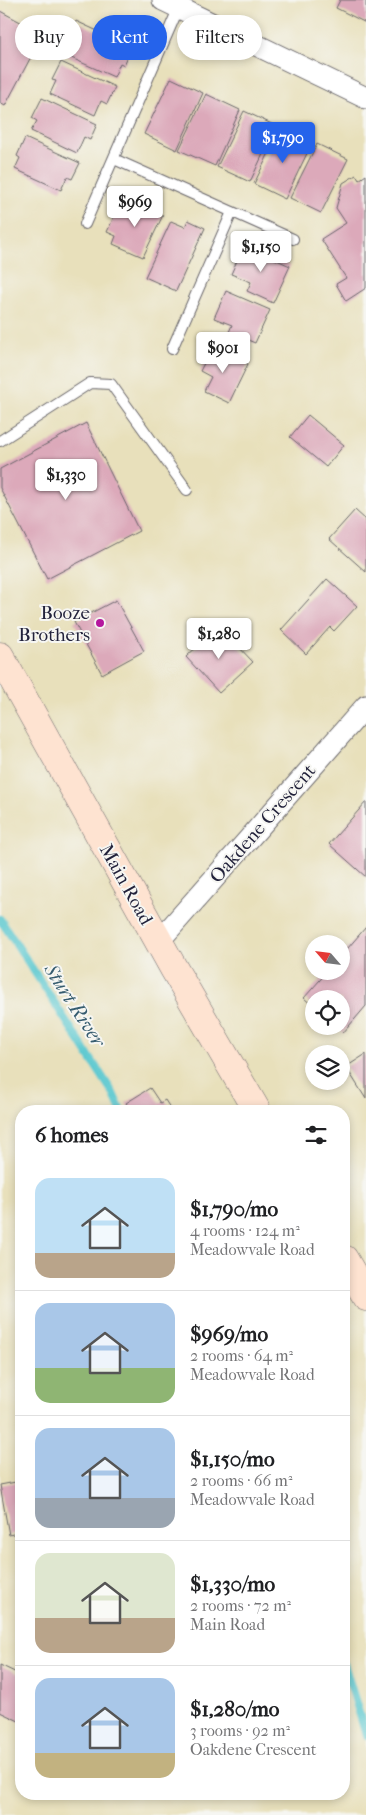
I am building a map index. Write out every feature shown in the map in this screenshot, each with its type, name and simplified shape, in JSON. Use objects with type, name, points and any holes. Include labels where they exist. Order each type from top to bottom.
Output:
[{"type":"main road","name":"Main Road","points":[[0,656],[159,941],[254,1105]]},
{"type":"main road","points":[[350,1269],[366,1297]]},
{"type":"street","points":[[171,4],[366,98]]},
{"type":"street","name":"Oakdene Crescent","points":[[159,941],[366,706]]},
{"type":"lane","points":[[85,224],[114,159],[171,4]]},
{"type":"lane","points":[[114,159],[293,239]]},
{"type":"lane","points":[[172,349],[232,212]]},
{"type":"lane","points":[[0,441],[90,383],[111,384],[187,490]]},
{"type":"building","points":[[340,0],[366,0],[366,23],[336,8]]},
{"type":"building","points":[[0,11],[15,19],[15,60],[29,60],[5,106],[0,103]]},
{"type":"building","points":[[82,24],[92,28],[92,60],[126,60],[124,65],[120,63],[114,77],[76,60],[82,60]]},
{"type":"building","points":[[61,62],[115,87],[107,104],[101,101],[95,115],[50,94],[56,81],[52,80]]},
{"type":"building","points":[[171,78],[203,93],[177,150],[144,134]]},
{"type":"building","points":[[206,94],[240,110],[215,166],[179,150]]},
{"type":"building","points":[[42,98],[97,124],[90,140],[84,137],[77,153],[31,131],[37,121],[32,118]]},
{"type":"building","points":[[244,111],[276,126],[250,182],[217,167]]},
{"type":"building","points":[[281,128],[312,143],[285,199],[254,184]]},
{"type":"building","points":[[25,138],[80,163],[72,179],[67,177],[61,190],[15,169],[20,158],[17,156]]},
{"type":"building","points":[[317,144],[348,159],[321,213],[290,198]]},
{"type":"building","points":[[356,175],[359,180],[366,175],[366,288],[346,301],[336,284],[346,278],[321,239],[346,223],[336,208],[343,183]]},
{"type":"building","points":[[133,201],[163,215],[143,257],[113,244],[116,236],[107,232],[118,208],[127,213]]},
{"type":"building","points":[[188,220],[205,228],[176,291],[145,277],[171,221],[185,227]]},
{"type":"building","points":[[244,245],[290,266],[273,303],[247,291],[251,282],[231,274]]},
{"type":"building","points":[[226,291],[270,310],[255,343],[229,332],[232,325],[214,318]]},
{"type":"building","points":[[213,346],[248,364],[229,403],[204,391],[211,377],[200,371]]},
{"type":"building","points":[[308,415],[344,445],[326,467],[290,437]]},
{"type":"building","points":[[86,423],[139,531],[47,579],[0,488],[0,469]]},
{"type":"building","points":[[355,510],[366,520],[366,572],[329,539]]},
{"type":"building","points":[[327,579],[357,606],[334,631],[330,627],[306,654],[281,630]]},
{"type":"building","points":[[116,600],[144,651],[102,674],[74,622]]},
{"type":"building","points":[[219,626],[253,662],[219,693],[186,657]]},
{"type":"building","points":[[366,802],[366,877],[329,844]]},
{"type":"building","points":[[366,927],[366,1006],[350,1025],[350,990],[311,990],[320,980],[350,980],[350,946]]},
{"type":"building","points":[[366,1054],[366,1099],[350,1073],[350,1064]]},
{"type":"building","points":[[150,1088],[160,1103],[165,1100],[168,1105],[127,1105],[126,1103]]},
{"type":"building","points":[[15,1482],[15,1534],[9,1535],[0,1485]]},
{"type":"building","points":[[0,1665],[15,1672],[15,1719],[0,1712]]},
{"type":"waterway","name":"Sturt River","points":[[0,919],[113,1093],[118,1105]]},
{"type":"waterway","name":"Sturt River","points":[[350,1683],[366,1735]]},
{"type":"place","name":"Booze Brothers","points":[[100,623]]}]
